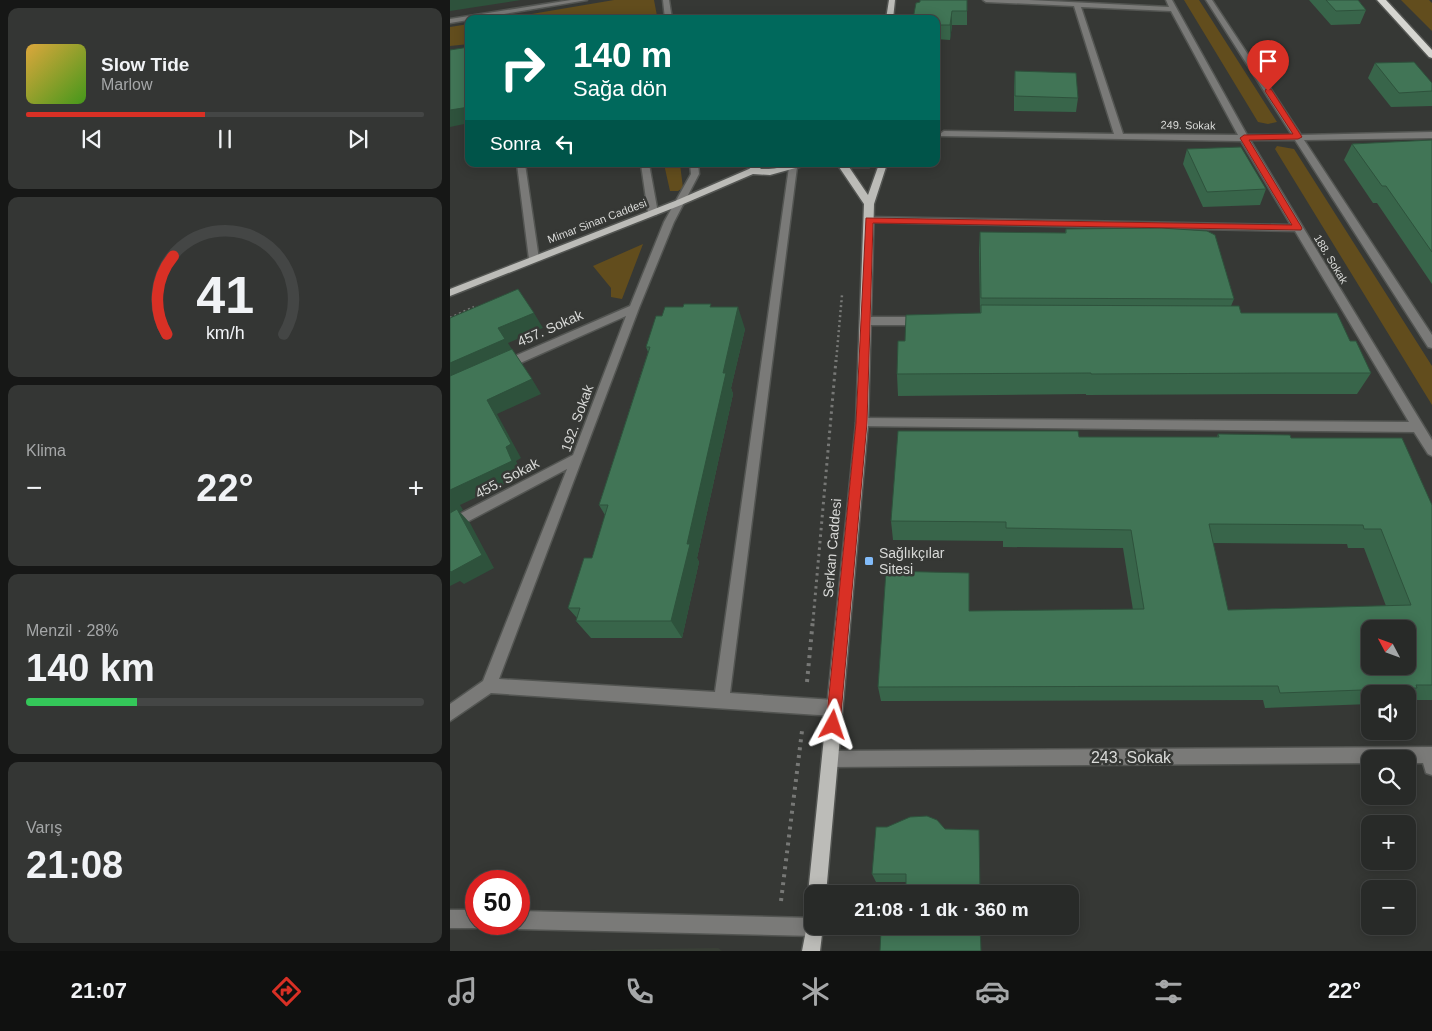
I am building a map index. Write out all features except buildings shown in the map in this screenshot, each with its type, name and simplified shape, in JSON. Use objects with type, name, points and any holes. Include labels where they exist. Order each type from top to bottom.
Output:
[{"type":"highway","points":[[1382,1],[1432,54]]},
{"type":"main road","points":[[890,15],[892,0]]},
{"type":"main road","name":"Mimar Sinan Caddesi","points":[[450,293],[678,204],[757,167]]},
{"type":"main road","name":"Mimar Sinan Caddesi","points":[[752,171],[770,172],[793,167]]},
{"type":"main road","points":[[844,167],[869,204]]},
{"type":"main road","name":"Serkan Caddesi","points":[[818,885],[862,423],[869,204],[882,167]]},
{"type":"main road","points":[[811,951],[813,935]]},
{"type":"street","points":[[488,15],[584,0]]},
{"type":"street","points":[[666,0],[668,15]]},
{"type":"street","points":[[986,0],[1174,9]]},
{"type":"street","name":"188. Sokak","points":[[1169,0],[1244,138],[1298,228],[1351,323],[1432,451]]},
{"type":"street","points":[[1208,0],[1432,344]]},
{"type":"street","points":[[1077,4],[1119,135]]},
{"type":"street","points":[[450,21],[465,19]]},
{"type":"street","name":"249. Sokak","points":[[940,135],[1119,135],[1244,138],[1432,135]]},
{"type":"street","points":[[521,167],[534,259]]},
{"type":"street","points":[[645,167],[653,213]]},
{"type":"street","name":"192. Sokak","points":[[488,686],[578,458],[634,308],[678,204],[695,174],[694,167]]},
{"type":"street","points":[[722,699],[793,167]]},
{"type":"street","points":[[869,220],[1298,228]]},
{"type":"street","name":"457. Sokak","points":[[494,370],[634,308]]},
{"type":"street","points":[[865,321],[934,322]]},
{"type":"street","points":[[862,423],[1417,426]]},
{"type":"street","name":"455. Sokak","points":[[450,525],[578,458]]},
{"type":"street","points":[[450,713],[488,686],[722,699],[834,708]]},
{"type":"street","name":"243. Sokak","points":[[830,759],[1431,759]]},
{"type":"street","points":[[450,919],[465,919]]},
{"type":"street","points":[[530,920],[804,926]]},
{"type":"shaded area","points":[[614,0],[654,0],[657,15],[526,15]]},
{"type":"shaded area","points":[[1184,0],[1199,0],[1277,122],[1268,124],[1258,122]]},
{"type":"shaded area","points":[[1401,0],[1429,0],[1432,3],[1432,31]]},
{"type":"shaded area","points":[[465,25],[465,44],[450,46],[450,27]]},
{"type":"shaded area","points":[[1277,146],[1294,149],[1432,366],[1432,405],[1275,149]]},
{"type":"shaded area","points":[[665,167],[680,167],[683,188],[678,191],[670,191]]},
{"type":"shaded area","points":[[643,244],[622,299],[611,297],[611,288],[593,266]]},
{"type":"shaded area","points":[[718,948],[722,951],[527,951]]},
{"type":"place","name":"Sağlıkçılar Sitesi","points":[[869,561]]},
{"type":"route","points":[[833,725],[862,423],[869,220],[1298,228],[1244,138],[1298,137],[1268,91]]}]
